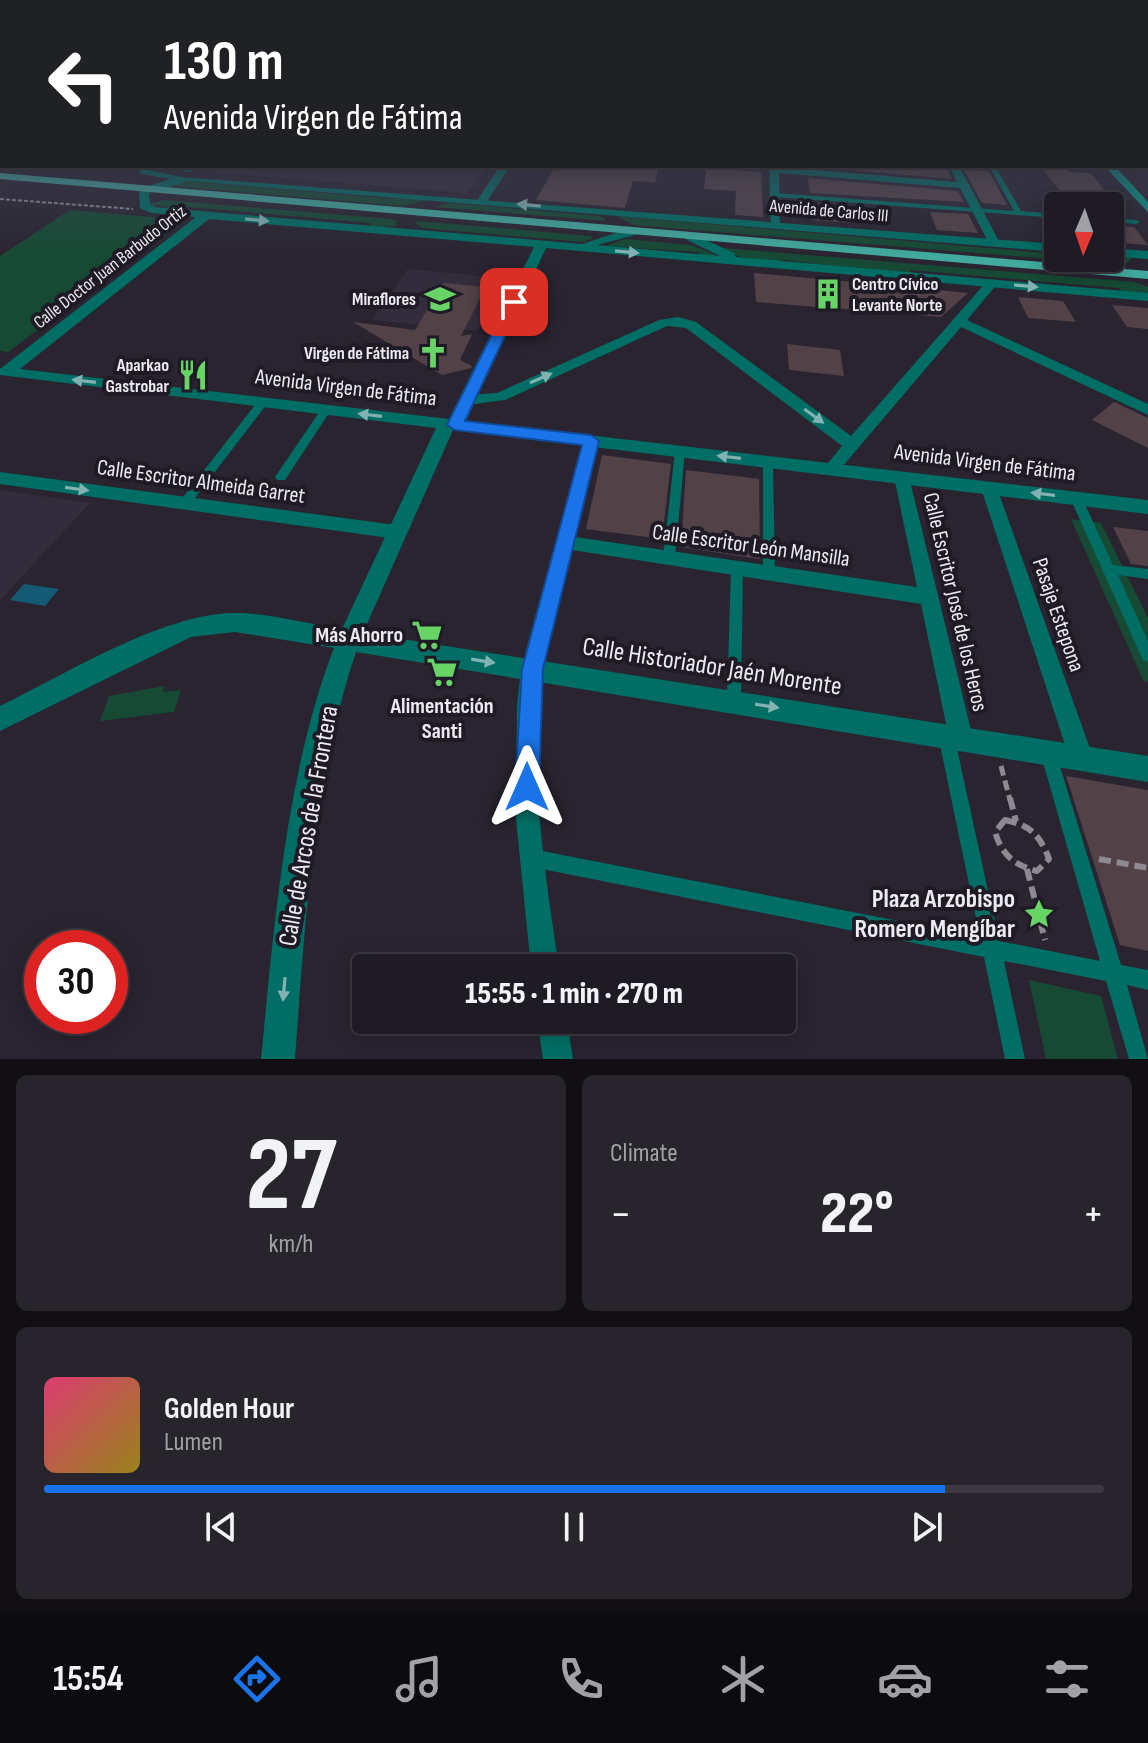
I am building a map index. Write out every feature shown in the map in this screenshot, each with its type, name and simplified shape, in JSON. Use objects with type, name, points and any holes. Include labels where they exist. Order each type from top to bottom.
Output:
[{"type":"main road","points":[[13,168],[27,174],[71,181],[76,185]]},
{"type":"main road","points":[[1111,168],[1148,209]]},
{"type":"main road","points":[[1127,168],[1148,190]]},
{"type":"main road","points":[[0,176],[116,188]]},
{"type":"main road","points":[[0,183],[91,190],[116,188]]},
{"type":"main road","name":"Avenida de Carlos III","points":[[116,188],[1147,272]]},
{"type":"street","points":[[144,168],[145,172],[187,177],[196,168]]},
{"type":"street","points":[[172,168],[194,168]]},
{"type":"street","points":[[481,202],[504,168]]},
{"type":"street","points":[[774,168],[775,225]]},
{"type":"street","points":[[785,168],[964,185]]},
{"type":"street","points":[[955,168],[994,243]]},
{"type":"street","points":[[993,168],[1019,213]]},
{"type":"street","name":"Avenida de Carlos III","points":[[143,191],[187,177],[1044,247]]},
{"type":"street","points":[[143,191],[144,206],[151,210]]},
{"type":"street","points":[[775,195],[1044,215]]},
{"type":"street","name":"Avenida de Carlos III","points":[[407,213],[445,199]]},
{"type":"street","name":"Avenida de Carlos III","points":[[151,210],[1148,297]]},
{"type":"street","name":"Avenida de Carlos III","points":[[597,211],[631,232]]},
{"type":"street","points":[[407,213],[408,222],[416,233]]},
{"type":"street","name":"Calle Doctor Juan Barbudo Ortiz","points":[[3,375],[206,215]]},
{"type":"street","points":[[1124,221],[1136,222]]},
{"type":"street","name":"Avenida de Carlos III","points":[[577,247],[631,232]]},
{"type":"street","name":"Avenida de Carlos III","points":[[691,237],[741,262]]},
{"type":"street","name":"Calle de Arcos de la Frontera","points":[[278,1059],[288,938],[317,754],[332,690],[350,639],[396,532],[451,424],[467,400],[542,244]]},
{"type":"street","points":[[1124,253],[1148,255]]},
{"type":"street","points":[[831,469],[992,283]]},
{"type":"street","points":[[467,400],[500,397],[664,323],[678,321],[691,325],[852,445]]},
{"type":"street","points":[[961,322],[1148,410]]},
{"type":"street","name":"Avenida Virgen de Fátima","points":[[3,375],[263,402],[1148,507]]},
{"type":"street","points":[[184,504],[263,402]]},
{"type":"street","points":[[281,477],[326,410]]},
{"type":"street","points":[[543,954],[527,787],[532,669],[591,441]]},
{"type":"street","points":[[669,558],[680,451]]},
{"type":"street","points":[[768,463],[769,573]]},
{"type":"street","name":"Calle Escritor José de los Heros","points":[[902,477],[929,597],[954,736]]},
{"type":"street","name":"Calle Escritor Almeida Garret","points":[[0,478],[396,532]]},
{"type":"street","name":"Pasaje Estepona","points":[[989,488],[1081,757]]},
{"type":"street","points":[[1076,498],[1108,569],[1142,630],[1148,656]]},
{"type":"street","name":"Calle Escritor León Mansilla","points":[[565,542],[929,597]]},
{"type":"street","points":[[734,700],[737,568]]},
{"type":"street","points":[[1108,569],[1148,574]]},
{"type":"street","name":"Calle Historiador Jaén Morente","points":[[0,719],[164,637],[190,627],[235,622],[1148,769]]},
{"type":"street","points":[[954,736],[991,948],[1015,1059]]},
{"type":"street","points":[[1048,752],[1139,1059]]},
{"type":"street","points":[[532,858],[1148,980]]},
{"type":"street","points":[[554,1034],[558,1059]]},
{"type":"path","points":[[0,200],[151,210]]},
{"type":"path","points":[[995,743],[1016,821]]},
{"type":"path","points":[[1005,820],[1016,821],[1024,823],[1042,838],[1049,859],[1037,871],[1018,867],[1000,851],[995,832],[1005,820]]},
{"type":"path","points":[[1078,855],[1148,868]]},
{"type":"path","points":[[1027,869],[1050,961]]},
{"type":"shaded area","points":[[202,168],[486,168],[468,193],[198,171]]},
{"type":"shaded area","name":"Miraflores","points":[[408,269],[503,278],[477,331],[372,320]]},
{"type":"shaded area","points":[[0,490],[90,503],[0,600]]},
{"type":"green space","points":[[189,181],[426,200],[403,206],[168,186]]},
{"type":"green space","points":[[164,200],[398,222],[395,226],[370,227],[371,223],[187,207],[182,211],[157,205],[153,208],[149,204]]},
{"type":"green space","points":[[450,203],[600,216],[607,221],[435,207]]},
{"type":"green space","points":[[70,210],[186,220],[8,352],[0,351],[0,256]]},
{"type":"green space","points":[[617,216],[1044,253],[1044,258],[633,225]]},
{"type":"green space","points":[[415,223],[593,238],[583,242],[422,228]]},
{"type":"green space","points":[[625,239],[691,245],[721,257],[699,256],[699,252],[606,246]]},
{"type":"green space","points":[[723,248],[1134,282],[1148,287],[1148,295],[1122,293],[1119,288],[910,270],[911,275],[785,260],[768,262],[745,259]]},
{"type":"green space","points":[[1124,256],[1134,257],[1124,265]]},
{"type":"green space","points":[[1071,519],[1101,523],[1148,618],[1148,682],[1144,682]]},
{"type":"green space","points":[[164,686],[163,692],[181,690],[174,712],[100,721],[109,696]]},
{"type":"green space","points":[[1029,980],[1101,996],[1118,1059],[1046,1059]]},
{"type":"water","points":[[24,584],[59,589],[45,606],[10,600]]},
{"type":"building","points":[[559,168],[658,168],[655,182],[633,181],[625,208],[536,200],[553,170],[558,171]]},
{"type":"building","points":[[706,168],[761,172],[763,217],[735,215],[736,191],[704,189]]},
{"type":"building","points":[[829,168],[947,168],[952,179]]},
{"type":"building","points":[[1042,168],[1067,168],[1070,172],[1091,173],[1106,192],[1061,192]]},
{"type":"building","points":[[964,170],[989,171],[1007,205],[982,203]]},
{"type":"building","points":[[808,178],[958,191],[964,202],[810,193]]},
{"type":"building","points":[[811,203],[848,205],[852,223],[813,220]]},
{"type":"building","points":[[930,212],[968,214],[978,233],[937,230]]},
{"type":"building","points":[[1124,226],[1134,227],[1148,245],[1124,243]]},
{"type":"building","name":"Centro Cívico Levante Norte","points":[[754,273],[968,293],[941,317],[756,302]]},
{"type":"building","points":[[443,283],[486,287],[461,336],[472,334],[460,360],[471,368],[442,375],[353,322],[415,330]]},
{"type":"building","points":[[1018,297],[1063,301],[1076,322],[1028,318]]},
{"type":"building","points":[[1112,305],[1148,308],[1148,329],[1127,327]]},
{"type":"building","points":[[787,344],[840,350],[844,376],[789,370]]},
{"type":"building","points":[[1114,402],[1148,418],[1148,448],[1092,420]]},
{"type":"building","points":[[602,455],[671,464],[662,539],[586,529]]},
{"type":"building","points":[[686,470],[759,479],[760,559],[681,547]]},
{"type":"building","points":[[1113,527],[1148,531],[1148,566],[1131,564]]},
{"type":"building","points":[[1066,776],[1148,790],[1148,951],[1120,945]]},
{"type":"place","name":"Centro Cívico Levante Norte","points":[[828,294]]},
{"type":"place","name":"Miraflores","points":[[440,299]]},
{"type":"place","name":"Virgen de Fátima","points":[[433,353]]},
{"type":"place","name":"Aparkao Gastrobar","points":[[193,375]]},
{"type":"place","name":"Más Ahorro","points":[[427,635]]},
{"type":"place","name":"Alimentación Santi","points":[[442,672]]},
{"type":"place","name":"Plaza Arzobispo Romero Mengíbar","points":[[1039,914]]},
{"type":"route","points":[[514,302],[455,425],[591,441],[532,669],[527,787]]}]
